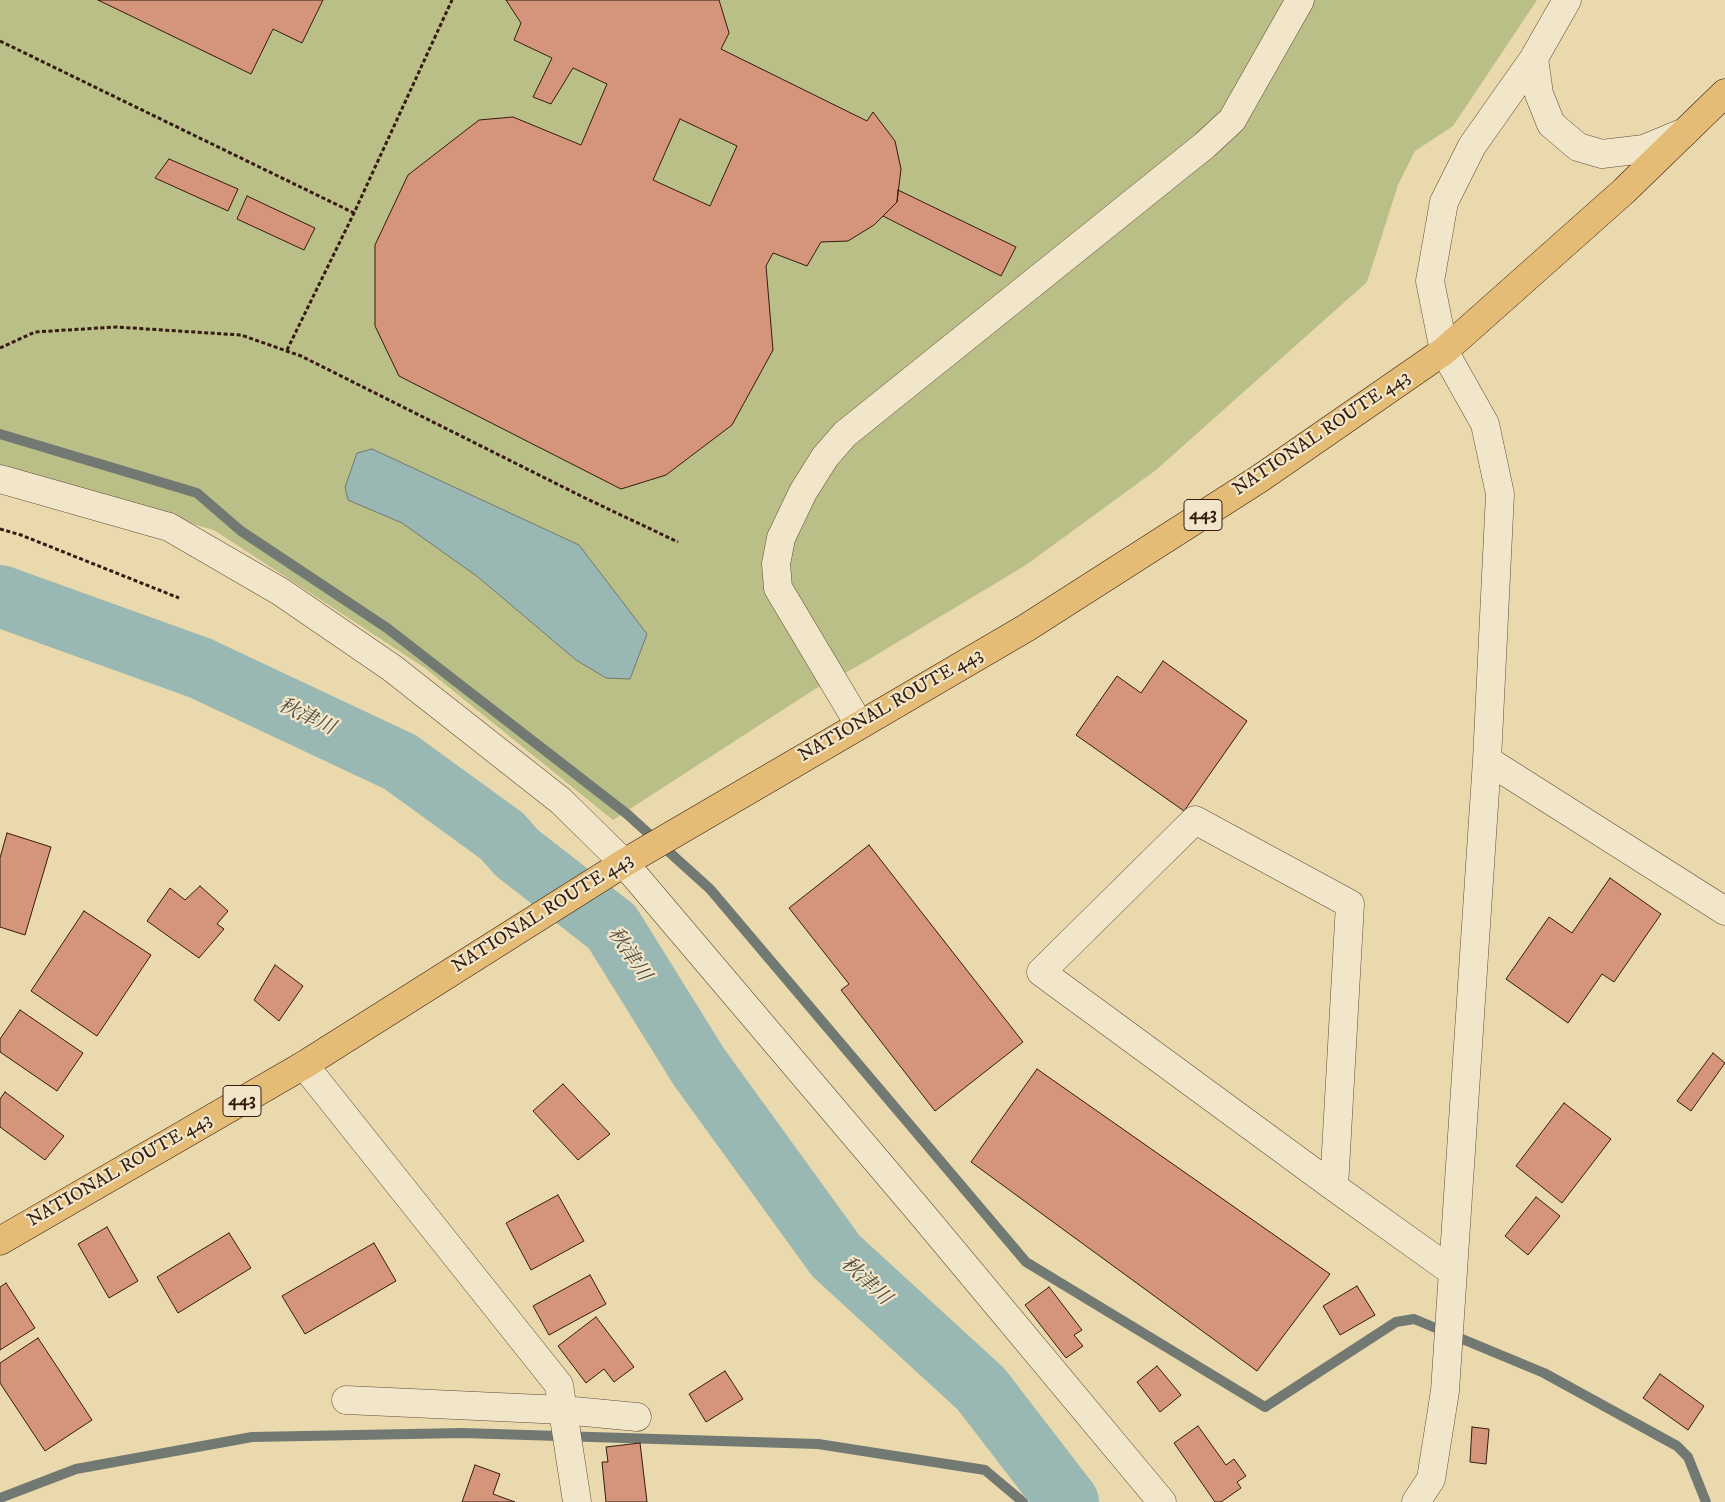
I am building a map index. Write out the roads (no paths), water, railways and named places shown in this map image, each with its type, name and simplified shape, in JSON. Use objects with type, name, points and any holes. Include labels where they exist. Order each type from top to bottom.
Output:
[{"type":"highway","name":"NATIONAL ROUTE 443","points":[[0,1241],[304,1065],[478,953],[635,857],[859,724],[1026,628],[1260,479],[1444,350],[1689,130],[1725,94]]},
{"type":"street","points":[[859,724],[778,588],[776,564],[781,538],[807,485],[825,457],[844,434],[1205,145],[1232,120],[1300,0]]},
{"type":"street","points":[[1416,1502],[1431,1479],[1445,1391],[1487,760],[1500,494],[1485,424],[1444,350],[1430,281],[1444,202],[1472,146],[1534,58],[1567,0]]},
{"type":"street","points":[[1534,58],[1538,94],[1552,124],[1578,147],[1602,154],[1644,149],[1689,130]]},
{"type":"street","points":[[0,479],[169,526],[281,592],[392,668],[561,802],[635,857],[921,1213],[1162,1502]]},
{"type":"street","points":[[1487,760],[1725,911]]},
{"type":"street","points":[[1334,1187],[1350,904],[1195,820],[1041,972],[1334,1187],[1453,1272]]},
{"type":"street","points":[[304,1065],[559,1385],[577,1502]]},
{"type":"street","points":[[346,1400],[565,1424],[637,1417]]},
{"type":"water","points":[[372,449],[579,545],[647,634],[630,679],[606,678],[576,660],[478,577],[402,523],[348,500],[345,487],[357,453]]},
{"type":"waterway","points":[[0,434],[197,493],[241,531],[387,628],[627,814],[710,889],[1026,1262],[1265,1407],[1396,1322],[1414,1319],[1544,1373],[1677,1446],[1688,1457],[1706,1502]]},
{"type":"waterway","name":"秋津川","points":[[0,596],[200,668],[400,762],[502,836],[517,853],[612,927],[699,1067],[836,1256],[981,1389],[1068,1502]]},
{"type":"waterway","points":[[0,1498],[76,1469],[252,1437],[462,1433],[818,1444],[985,1470],[1023,1502]]}]
